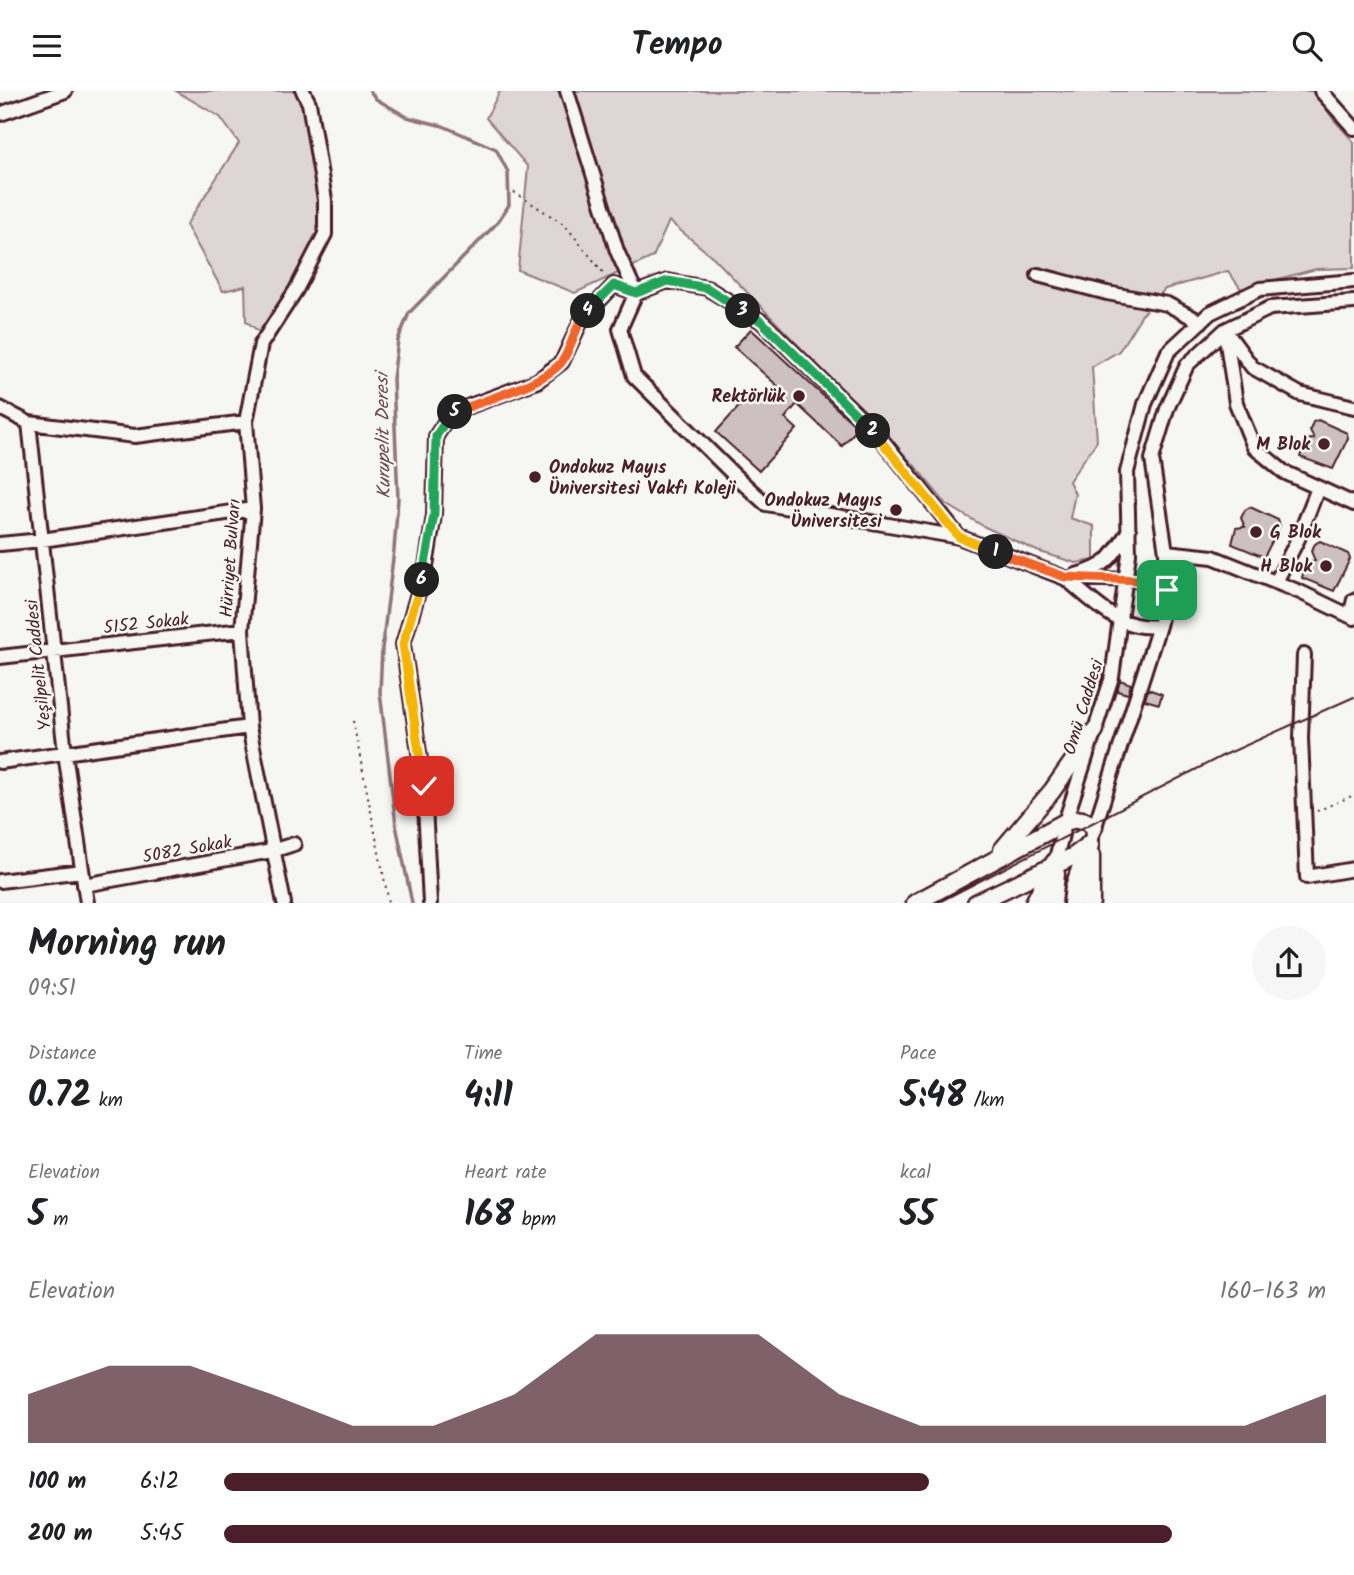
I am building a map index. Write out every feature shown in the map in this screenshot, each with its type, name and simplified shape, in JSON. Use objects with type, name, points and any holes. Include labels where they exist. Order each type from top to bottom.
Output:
[{"type":"highway","points":[[1073,903],[1075,887],[1089,845]]},
{"type":"highway","points":[[1089,845],[1090,903]]},
{"type":"highway","points":[[1035,903],[1055,863]]},
{"type":"highway","points":[[1052,903],[1055,863]]},
{"type":"main road","points":[[996,857],[1052,791],[1095,730]]},
{"type":"main road","points":[[915,903],[1065,822],[1086,820],[1094,827]]},
{"type":"main road","points":[[976,903],[1074,856],[1089,845]]},
{"type":"street","points":[[0,114],[65,91]]},
{"type":"street","name":"Hürriyet Bulvarı","points":[[284,903],[248,727],[242,630],[253,509],[246,422],[261,344],[296,290],[325,234],[325,200],[309,103],[303,91]]},
{"type":"street","points":[[567,91],[617,251],[636,293],[620,329],[634,376],[766,504],[959,537],[1065,577],[1150,581],[1167,590]]},
{"type":"street","points":[[1321,91],[1354,128]]},
{"type":"street","points":[[1038,275],[1107,293],[1167,304],[1201,322]]},
{"type":"street","points":[[430,903],[424,786],[403,644],[426,566],[434,515],[436,436],[451,413],[537,381],[562,362],[582,319],[614,285],[636,293],[668,281],[707,288],[761,321],[878,435],[959,537]]},
{"type":"street","name":"Omü Caddesi","points":[[1055,863],[1065,822],[1112,677],[1126,580],[1129,530],[1127,472],[1145,404],[1168,352],[1210,313],[1261,289],[1354,281]]},
{"type":"street","points":[[1089,845],[1159,626],[1167,590],[1166,552],[1152,460],[1167,409],[1187,365],[1224,330],[1270,308],[1354,302]]},
{"type":"street","points":[[1224,330],[1252,367],[1300,394],[1354,407]]},
{"type":"street","points":[[1224,330],[1236,403],[1254,447],[1284,472],[1350,503],[1354,516]]},
{"type":"street","points":[[0,408],[29,423],[135,436],[246,422]]},
{"type":"street","name":"Yeşilpelit Caddesi","points":[[29,423],[65,753],[87,903]]},
{"type":"street","points":[[1276,582],[1298,539],[1318,488]]},
{"type":"street","points":[[0,544],[253,509]]},
{"type":"street","points":[[1065,577],[1090,571],[1109,561],[1129,530]]},
{"type":"street","points":[[1166,552],[1213,557],[1352,617],[1354,600]]},
{"type":"street","points":[[1065,577],[1121,622],[1143,628],[1159,626]]},
{"type":"street","name":"5152 Sokak","points":[[0,657],[242,630]]},
{"type":"street","points":[[1304,655],[1301,738],[1307,877],[1354,869]]},
{"type":"street","points":[[0,762],[248,727]]},
{"type":"street","name":"5082 Sokak","points":[[0,881],[83,878],[272,852],[294,844]]},
{"type":"path","points":[[514,193],[565,225],[614,285]]},
{"type":"path","points":[[353,721],[389,903]]},
{"type":"path","points":[[1303,816],[1354,795]]},
{"type":"shaded area","points":[[176,91],[301,91],[309,103],[325,234],[265,337],[246,321],[245,286],[223,291],[186,225],[239,143],[220,117]]},
{"type":"shaded area","points":[[500,91],[1314,91],[1333,119],[1354,142],[1354,268],[1316,269],[1241,289],[1228,271],[1165,289],[1143,313],[1119,351],[1092,367],[1097,441],[1069,481],[1075,494],[1070,518],[1094,526],[1094,560],[1076,563],[1037,551],[985,527],[946,504],[914,465],[714,258],[669,221],[653,257],[575,293],[518,270],[528,167],[486,118]]},
{"type":"building","name":"Rektörlük","points":[[751,329],[858,428],[842,446],[797,404],[785,418],[797,429],[759,471],[716,432],[754,390],[767,402],[780,388],[734,347]]},
{"type":"building","name":"M Blok","points":[[1318,420],[1347,433],[1348,438],[1333,469],[1300,457],[1305,440],[1314,439],[1310,430],[1313,422]]},
{"type":"building","name":"G Blok","points":[[1250,507],[1278,520],[1280,526],[1264,557],[1232,544],[1236,528],[1245,527],[1241,518]]},
{"type":"building","name":"H Blok","points":[[1320,541],[1348,554],[1350,559],[1334,591],[1302,578],[1306,562],[1315,561],[1311,551]]},
{"type":"building","points":[[1095,672],[1103,675],[1100,685],[1091,682]]},
{"type":"building","points":[[1120,680],[1131,684],[1128,694],[1117,691]]},
{"type":"building","points":[[1148,689],[1162,694],[1159,704],[1145,700]]},
{"type":"waterway","name":"Kurupelit Deresi","points":[[370,91],[376,99],[407,117],[443,126],[496,149],[508,172],[509,205],[497,223],[409,313],[398,340],[393,379],[398,499],[380,692],[396,825],[412,903]]},
{"type":"tram line","points":[[937,903],[1222,756],[1354,697]]},
{"type":"place","name":"Rektörlük","points":[[799,396]]},
{"type":"place","name":"M Blok","points":[[1324,444]]},
{"type":"place","name":"Ondokuz Mayıs Üniversitesi Vakfı Koleji","points":[[535,477]]},
{"type":"place","name":"Ondokuz Mayıs Üniversitesi","points":[[896,510]]},
{"type":"place","name":"G Blok","points":[[1256,532]]},
{"type":"place","name":"H Blok","points":[[1326,566]]},
{"type":"route","points":[[424,786],[403,644],[426,566],[434,515],[436,436],[451,413],[537,381],[562,362],[582,319],[614,285],[636,293],[668,281],[707,288],[761,321],[878,435],[959,537],[1065,577],[1150,581],[1167,590]]}]
